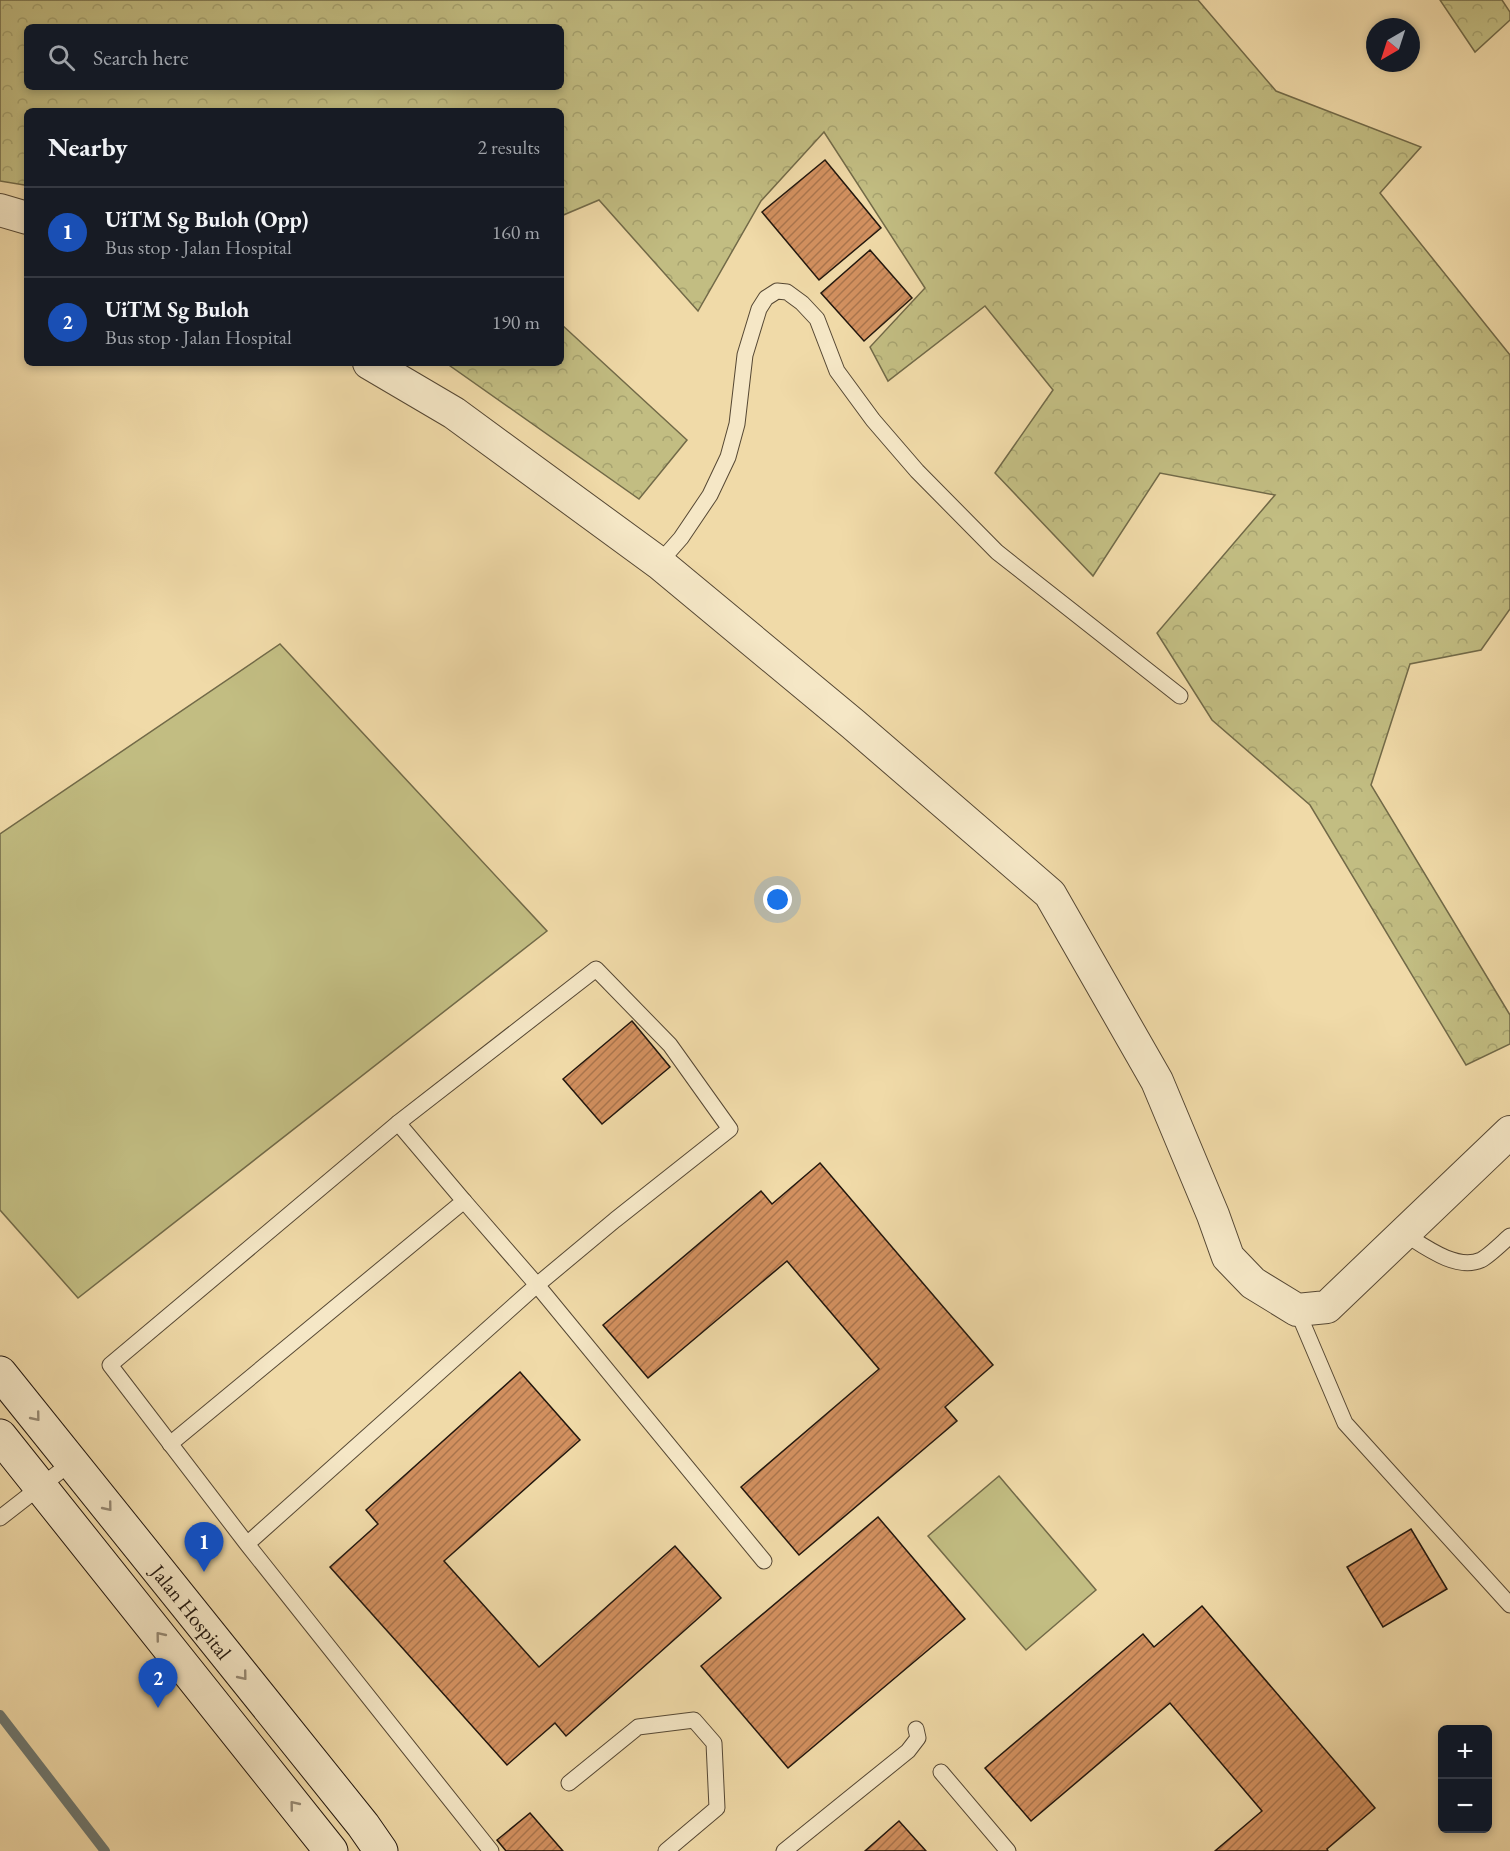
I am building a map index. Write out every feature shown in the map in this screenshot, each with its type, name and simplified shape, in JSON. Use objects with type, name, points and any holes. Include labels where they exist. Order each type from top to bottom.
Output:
[{"type":"main road","name":"Jalan Hospital","points":[[0,1373],[381,1851]]},
{"type":"main road","name":"Jalan Hospital","points":[[0,1436],[331,1851]]},
{"type":"street","points":[[0,210],[24,217]]},
{"type":"street","points":[[374,366],[454,413],[659,563],[853,724],[1050,894],[1157,1081],[1213,1215],[1228,1257],[1253,1284],[1297,1310],[1327,1307],[1510,1132]]},
{"type":"lane","points":[[659,563],[681,538],[710,495],[728,457],[737,424],[745,355],[759,309],[766,298],[777,291],[787,292],[802,303],[817,319],[837,371],[873,420],[917,471],[997,552],[1180,696]]},
{"type":"lane","points":[[247,1544],[537,1285],[730,1129],[670,1045],[596,969],[398,1123],[110,1365],[247,1544],[491,1851]]},
{"type":"lane","points":[[398,1123],[537,1285],[764,1561]]},
{"type":"lane","points":[[170,1444],[464,1201]]},
{"type":"lane","points":[[1403,1233],[1436,1254],[1457,1262],[1481,1260],[1510,1236]]},
{"type":"lane","points":[[1297,1310],[1345,1423],[1510,1605]]},
{"type":"lane","points":[[2,1516],[72,1462]]},
{"type":"lane","points":[[569,1783],[638,1727],[694,1720],[714,1743],[717,1808],[666,1851]]},
{"type":"lane","points":[[784,1851],[908,1751],[918,1738],[916,1729]]},
{"type":"lane","points":[[941,1772],[1008,1851]]},
{"type":"green space","points":[[0,0],[1198,0],[1276,91],[1421,147],[1380,193],[1510,355],[1510,609],[1481,650],[1410,664],[1371,785],[1510,1015],[1510,1044],[1466,1065],[1310,805],[1212,720],[1157,633],[1275,495],[1160,473],[1093,576],[995,473],[1053,390],[985,306],[888,381],[870,347],[925,288],[824,132],[761,201],[698,311],[599,200],[564,215],[564,108],[24,108],[24,185],[0,181]]},
{"type":"green space","points":[[1440,0],[1502,0],[1510,12],[1510,20],[1475,52]]},
{"type":"green space","points":[[564,327],[687,440],[639,499],[450,366],[564,366]]},
{"type":"green space","points":[[280,644],[547,931],[78,1298],[0,1210],[0,834]]},
{"type":"green space","points":[[999,1476],[1096,1590],[1026,1650],[928,1536]]},
{"type":"building","points":[[825,160],[881,228],[819,280],[762,212]]},
{"type":"building","points":[[870,250],[912,298],[864,341],[821,293]]},
{"type":"building","points":[[632,1021],[670,1067],[602,1124],[563,1079]]},
{"type":"building","points":[[820,1163],[993,1365],[945,1407],[957,1421],[799,1555],[741,1487],[879,1369],[787,1261],[648,1378],[603,1325],[761,1191],[772,1204]]},
{"type":"building","points":[[520,1372],[580,1440],[444,1561],[539,1667],[675,1546],[721,1598],[566,1736],[555,1723],[507,1765],[330,1567],[378,1524],[366,1510]]},
{"type":"building","points":[[878,1517],[965,1619],[788,1768],[701,1666]]},
{"type":"building","points":[[1411,1529],[1447,1589],[1383,1627],[1347,1567]]},
{"type":"building","points":[[1202,1606],[1375,1808],[1327,1849],[1328,1851],[1215,1851],[1262,1811],[1170,1703],[1031,1821],[985,1768],[1143,1634],[1154,1647]]},
{"type":"building","points":[[530,1813],[563,1851],[506,1851],[497,1840]]},
{"type":"building","points":[[899,1821],[926,1851],[865,1851]]},
{"type":"waterway","points":[[0,1715],[105,1851]]},
{"type":"place","name":"UiTM Sg Buloh (Opp)","points":[[204,1572]]},
{"type":"place","name":"UiTM Sg Buloh","points":[[158,1708]]}]
